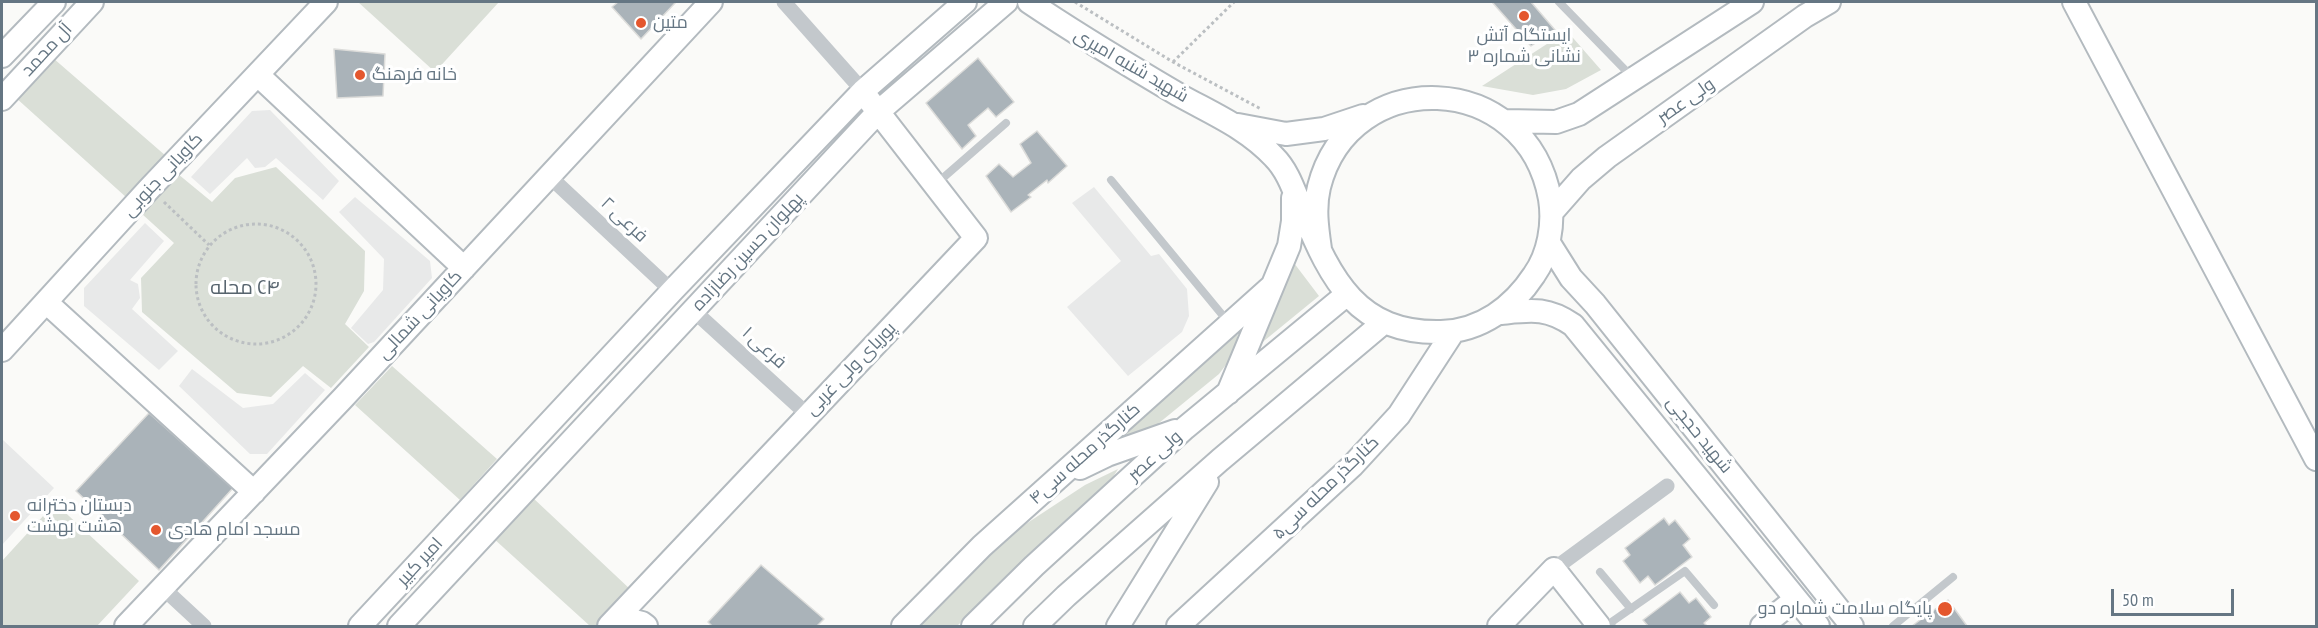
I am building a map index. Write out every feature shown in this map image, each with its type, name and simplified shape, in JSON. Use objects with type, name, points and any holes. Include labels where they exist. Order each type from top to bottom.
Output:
[{"type":"street","name":"آل محمد","points":[[2,56],[54,2]]},
{"type":"street","name":"آل محمد","points":[[2,99],[92,2]]},
{"type":"street","name":"کاویانی جنوبی","points":[[2,350],[149,189],[327,2]]},
{"type":"street","name":"کاویانی شمالی","points":[[126,627],[711,2]]},
{"type":"street","points":[[784,2],[862,92]]},
{"type":"street","name":"پهلوان حسین رضازاده","points":[[480,497],[862,92],[965,2]]},
{"type":"street","name":"پهلوان حسین رضازاده","points":[[501,515],[878,112],[1006,2]]},
{"type":"street","name":"شهید شنبه امیری","points":[[1029,2],[1076,34],[1182,96],[1236,124]]},
{"type":"street","points":[[1506,121],[1556,122],[1579,114],[1752,2]]},
{"type":"street","name":"ولی عصر","points":[[1552,212],[1581,179],[1607,157],[1829,2]]},
{"type":"street","points":[[2074,2],[2316,459]]},
{"type":"street","points":[[33,23],[54,42]]},
{"type":"street","points":[[258,75],[464,268]]},
{"type":"street","name":"پوریای ولی غربی","points":[[616,624],[808,414],[976,238],[862,92]]},
{"type":"street","points":[[1442,97],[1476,104],[1506,121],[1530,146],[1546,178],[1552,212],[1549,243],[1539,269],[1522,293],[1501,312],[1478,325],[1453,332],[1418,333],[1383,322],[1346,296],[1330,274],[1293,188],[1276,158],[1236,124],[1286,134],[1324,129],[1407,100],[1442,97]]},
{"type":"street","points":[[1320,249],[1316,218],[1319,186],[1331,157],[1350,132],[1375,113]]},
{"type":"street","name":"فرعی ۲","points":[[549,177],[672,291]]},
{"type":"street","points":[[1227,394],[1289,246],[1293,221],[1293,188]]},
{"type":"street","name":"شهید حججی","points":[[1549,243],[1571,278],[1852,627]]},
{"type":"street","name":"کنارگذر محله سی۴","points":[[903,627],[982,546],[1271,287]]},
{"type":"street","points":[[672,291],[694,311]]},
{"type":"street","name":"ولی عصر","points":[[973,627],[1034,566],[1185,428],[1346,296]]},
{"type":"street","points":[[46,302],[254,492]]},
{"type":"street","name":"شهید حججی","points":[[1501,312],[1539,309],[1558,315],[1573,325],[1818,627]]},
{"type":"street","name":"فرعی ۱","points":[[694,311],[808,414]]},
{"type":"street","points":[[1035,627],[1220,460],[1383,322]]},
{"type":"street","name":"کنارگذر محله سی۵","points":[[1178,627],[1352,466],[1399,416],[1453,332]]},
{"type":"street","points":[[1057,479],[1107,455],[1185,428]]},
{"type":"street","points":[[516,458],[537,477]]},
{"type":"street","points":[[1118,627],[1220,460]]},
{"type":"street","points":[[1499,627],[1554,569],[1667,486]]},
{"type":"street","name":"امیر کبیر","points":[[360,627],[480,497]]},
{"type":"street","name":"امیر کبیر","points":[[399,627],[501,515]]},
{"type":"street","points":[[452,528],[473,547]]},
{"type":"street","points":[[1554,569],[1599,627]]},
{"type":"street","points":[[163,588],[204,627]]},
{"type":"street","points":[[1762,627],[1796,599]]},
{"type":"street","points":[[616,624],[642,623],[646,627]]},
{"type":"lane","points":[[1559,2],[1635,79]]},
{"type":"lane","points":[[935,185],[1006,123]]},
{"type":"lane","points":[[1111,180],[1230,324]]},
{"type":"lane","points":[[1610,627],[1613,621],[1685,571],[1714,605]]},
{"type":"lane","points":[[1600,572],[1631,609]]},
{"type":"lane","points":[[1893,627],[1953,577]]},
{"type":"path","points":[[1075,2],[1173,62],[1263,110]]},
{"type":"path","points":[[1173,62],[1234,2]]},
{"type":"path","points":[[149,189],[209,245]]},
{"type":"path","points":[[260,224],[279,228],[298,238],[315,270],[316,289],[312,308],[302,324],[286,337],[268,344],[249,345],[230,340],[213,328],[202,314],[196,297],[195,279],[200,261],[209,245],[224,233],[241,225],[260,224]]},
{"type":"shaded area","points":[[358,2],[499,2],[435,72]]},
{"type":"shaded area","points":[[1567,31],[1601,70],[1566,89],[1533,95],[1482,86]]},
{"type":"shaded area","points":[[53,58],[166,156],[127,198],[15,97]]},
{"type":"shaded area","points":[[270,110],[339,181],[323,200],[276,158],[265,167],[255,168],[247,158],[210,194],[191,177],[252,111]]},
{"type":"shaded area","points":[[276,167],[365,251],[364,291],[345,324],[369,347],[331,388],[303,366],[271,397],[237,393],[142,312],[141,278],[174,243],[142,214],[178,174],[212,202],[235,178]]},
{"type":"shaded area","points":[[1094,187],[1151,256],[1159,254],[1187,289],[1189,316],[1182,332],[1128,376],[1067,307],[1121,261],[1072,203]]},
{"type":"shaded area","points":[[355,197],[430,261],[432,278],[374,342],[368,344],[351,328],[383,290],[384,259],[339,212]]},
{"type":"shaded area","points":[[145,223],[164,241],[130,280],[138,284],[140,298],[132,309],[178,351],[159,370],[84,306],[84,288]]},
{"type":"shaded area","points":[[1294,263],[1319,296],[1259,345]]},
{"type":"shaded area","points":[[1238,330],[1237,350],[1219,374],[1148,432],[1092,464],[1186,374]]},
{"type":"shaded area","points":[[392,366],[497,459],[460,500],[355,405]]},
{"type":"shaded area","points":[[192,369],[243,408],[273,404],[305,373],[325,390],[267,454],[250,454],[179,386]]},
{"type":"shaded area","name":"دبستان دخترانه هشت بهشت","points":[[2,439],[54,488],[2,545]]},
{"type":"shaded area","points":[[1118,469],[1110,482],[957,626],[913,626],[1003,539],[1085,485]]},
{"type":"shaded area","points":[[532,497],[631,590],[598,626],[590,626],[493,538]]},
{"type":"shaded area","points":[[55,503],[139,581],[97,626],[2,626],[2,561]]},
{"type":"building","name":"متین","points":[[618,2],[676,2],[641,39],[612,7]]},
{"type":"building","name":"ایستگاه آتش نشانی شماره ۳","points":[[1492,2],[1531,2],[1555,30],[1531,46]]},
{"type":"building","name":"خانه فرهنگ","points":[[334,49],[385,54],[383,96],[337,98]]},
{"type":"building","points":[[978,58],[1014,102],[996,117],[988,108],[968,125],[976,136],[962,149],[926,103]]},
{"type":"building","points":[[1037,131],[1067,166],[1048,183],[1047,180],[1028,195],[1031,197],[1011,212],[986,176],[999,164],[1013,177],[1031,163],[1020,144]]},
{"type":"building","name":"مسجد امام هادی","points":[[149,413],[233,488],[159,570],[76,491]]},
{"type":"building","points":[[1664,518],[1669,525],[1675,520],[1690,539],[1683,545],[1692,557],[1655,585],[1648,576],[1640,583],[1623,561],[1630,555],[1625,548]]},
{"type":"building","points":[[761,565],[824,619],[817,626],[712,626],[708,622]]},
{"type":"building","points":[[1680,592],[1689,603],[1696,598],[1711,617],[1704,623],[1707,626],[1648,626],[1643,620]]},
{"type":"building","name":"پایگاه سلامت شماره دو","points":[[1948,600],[1967,626],[1912,626],[1924,617]]},
{"type":"place","name":"ایستگاه آتش نشانی شماره ۳","points":[[1524,16]]},
{"type":"place","name":"متین","points":[[641,23]]},
{"type":"place","name":"خانه فرهنگ","points":[[360,75]]},
{"type":"place","name":"دبستان دخترانه هشت بهشت","points":[[15,516]]},
{"type":"place","name":"مسجد امام هادی","points":[[156,530]]},
{"type":"place","name":"پایگاه سلامت شماره دو","points":[[1945,609]]},
{"type":"district","name":"محله C۴","points":[[245,288]]}]
